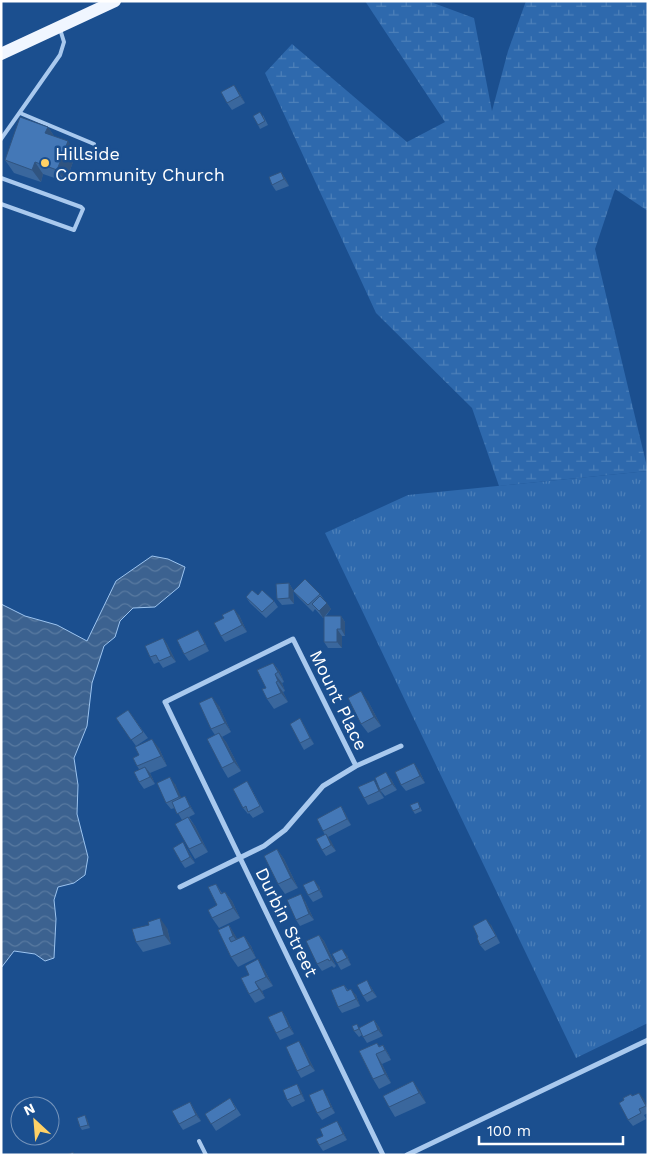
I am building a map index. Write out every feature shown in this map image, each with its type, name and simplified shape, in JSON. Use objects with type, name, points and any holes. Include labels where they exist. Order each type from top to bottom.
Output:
[{"type":"main road","points":[[1,54],[115,1]]},
{"type":"street","name":"Durbin Street","points":[[293,639],[165,702],[383,1155]]},
{"type":"street","name":"Mount Place","points":[[180,887],[264,846],[285,830],[323,786],[356,766],[293,639]]},
{"type":"street","points":[[356,766],[401,746]]},
{"type":"street","points":[[406,1155],[648,1040]]},
{"type":"lane","points":[[1,139],[60,55],[64,42],[59,27]]},
{"type":"lane","points":[[20,113],[94,144]]},
{"type":"lane","points":[[1,178],[81,207],[82,210],[74,230],[1,204]]},
{"type":"lane","points":[[199,1141],[206,1155]]},
{"type":"green space","points":[[365,1],[428,1],[474,18],[492,111],[508,51],[526,1],[648,1],[648,211],[615,189],[595,249],[648,471],[499,486],[472,408],[376,313],[265,73],[292,44],[407,142],[445,122]]},
{"type":"green space","points":[[648,471],[648,1023],[576,1058],[325,533],[408,495]]},
{"type":"water","points":[[152,556],[168,559],[185,567],[179,587],[155,607],[133,608],[120,621],[115,637],[104,646],[92,683],[87,726],[74,758],[78,785],[77,814],[88,857],[85,875],[74,883],[58,887],[54,900],[56,919],[54,958],[45,961],[35,954],[14,951],[1,968],[1,604],[25,616],[57,625],[87,641],[116,581]]},
{"type":"building","points":[[234,85],[240,96],[227,103],[221,92]]},
{"type":"building","points":[[260,112],[265,121],[258,125],[253,116]]},
{"type":"building","points":[[20,117],[48,127],[45,133],[68,141],[57,170],[35,162],[32,170],[5,160]]},
{"type":"building","points":[[281,172],[284,179],[272,185],[269,177]]},
{"type":"building","points":[[305,579],[320,594],[308,605],[293,591]]},
{"type":"building","points":[[289,583],[289,598],[277,599],[276,584]]},
{"type":"building","points":[[252,590],[258,595],[262,590],[274,601],[262,612],[246,597]]},
{"type":"building","points":[[320,596],[327,603],[319,611],[312,604]]},
{"type":"building","points":[[234,609],[242,625],[221,636],[214,623],[224,618],[222,615]]},
{"type":"building","points":[[324,616],[341,616],[341,629],[337,629],[337,642],[324,642]]},
{"type":"building","points":[[198,630],[205,644],[184,654],[177,640]]},
{"type":"building","points":[[163,638],[171,656],[159,661],[156,655],[150,657],[145,646]]},
{"type":"building","points":[[273,663],[278,672],[275,674],[278,681],[276,682],[281,693],[267,699],[262,689],[266,688],[257,670]]},
{"type":"building","points":[[361,691],[374,717],[361,724],[348,698]]},
{"type":"building","points":[[212,697],[225,723],[211,729],[199,703]]},
{"type":"building","points":[[128,710],[143,732],[131,740],[116,718]]},
{"type":"building","points":[[300,718],[310,738],[300,743],[290,724]]},
{"type":"building","points":[[219,733],[234,762],[222,768],[207,739]]},
{"type":"building","points":[[152,739],[161,756],[137,766],[133,758],[139,755],[135,747]]},
{"type":"building","points":[[414,763],[420,776],[401,785],[395,772]]},
{"type":"building","points":[[145,767],[150,777],[139,782],[134,772]]},
{"type":"building","points":[[386,772],[392,784],[380,790],[375,778]]},
{"type":"building","points":[[170,777],[179,797],[166,803],[157,783]]},
{"type":"building","points":[[374,780],[379,791],[364,798],[358,787]]},
{"type":"building","points":[[247,781],[260,806],[248,812],[246,806],[243,808],[233,789]]},
{"type":"building","points":[[185,796],[190,807],[177,814],[172,802]]},
{"type":"building","points":[[418,802],[420,808],[413,811],[410,805]]},
{"type":"building","points":[[341,806],[347,819],[323,831],[317,819]]},
{"type":"building","points":[[188,817],[202,843],[189,849],[175,824]]},
{"type":"building","points":[[326,834],[331,845],[322,850],[316,839]]},
{"type":"building","points":[[183,842],[190,857],[181,862],[173,848]]},
{"type":"building","points":[[277,849],[291,878],[278,884],[264,856]]},
{"type":"building","points":[[314,880],[319,890],[308,895],[303,885]]},
{"type":"building","points":[[216,884],[221,894],[225,892],[233,908],[212,918],[208,910],[217,905],[208,887]]},
{"type":"building","points":[[301,894],[309,914],[296,920],[287,900]]},
{"type":"building","points":[[160,918],[164,935],[136,942],[132,929],[149,925],[148,922]]},
{"type":"building","points":[[486,919],[496,936],[480,945],[473,926]]},
{"type":"building","points":[[229,925],[233,936],[229,938],[231,942],[244,936],[250,948],[231,957],[218,930]]},
{"type":"building","points":[[319,935],[331,960],[329,961],[328,959],[317,964],[306,941]]},
{"type":"building","points":[[342,949],[347,958],[337,963],[332,954]]},
{"type":"building","points":[[258,959],[266,977],[255,982],[259,989],[249,994],[241,978],[249,975],[245,966]]},
{"type":"building","points":[[367,980],[372,991],[363,996],[357,985]]},
{"type":"building","points":[[344,985],[347,991],[351,989],[356,999],[338,1007],[331,990]]},
{"type":"building","points":[[282,1011],[289,1027],[276,1033],[268,1017]]},
{"type":"building","points":[[374,1020],[378,1030],[363,1037],[359,1028]]},
{"type":"building","points":[[357,1024],[359,1029],[354,1031],[352,1026]]},
{"type":"building","points":[[299,1041],[310,1065],[297,1071],[286,1047]]},
{"type":"building","points":[[377,1043],[379,1047],[383,1045],[385,1050],[376,1054],[385,1074],[373,1079],[359,1051]]},
{"type":"building","points":[[413,1081],[419,1093],[389,1107],[383,1096]]},
{"type":"building","points":[[297,1084],[301,1094],[287,1100],[283,1090]]},
{"type":"building","points":[[323,1089],[331,1107],[317,1113],[309,1095]]},
{"type":"building","points":[[639,1093],[646,1106],[639,1109],[641,1113],[628,1120],[619,1103],[624,1100],[623,1098],[631,1094],[632,1096]]},
{"type":"building","points":[[230,1098],[236,1109],[211,1124],[205,1114]]},
{"type":"building","points":[[190,1102],[196,1115],[179,1124],[172,1111]]},
{"type":"building","points":[[85,1115],[88,1125],[80,1127],[77,1118]]},
{"type":"building","points":[[337,1121],[343,1134],[319,1145],[316,1139],[323,1136],[320,1129]]},
{"type":"place","name":"Hillside Community Church","points":[[45,163]]}]
